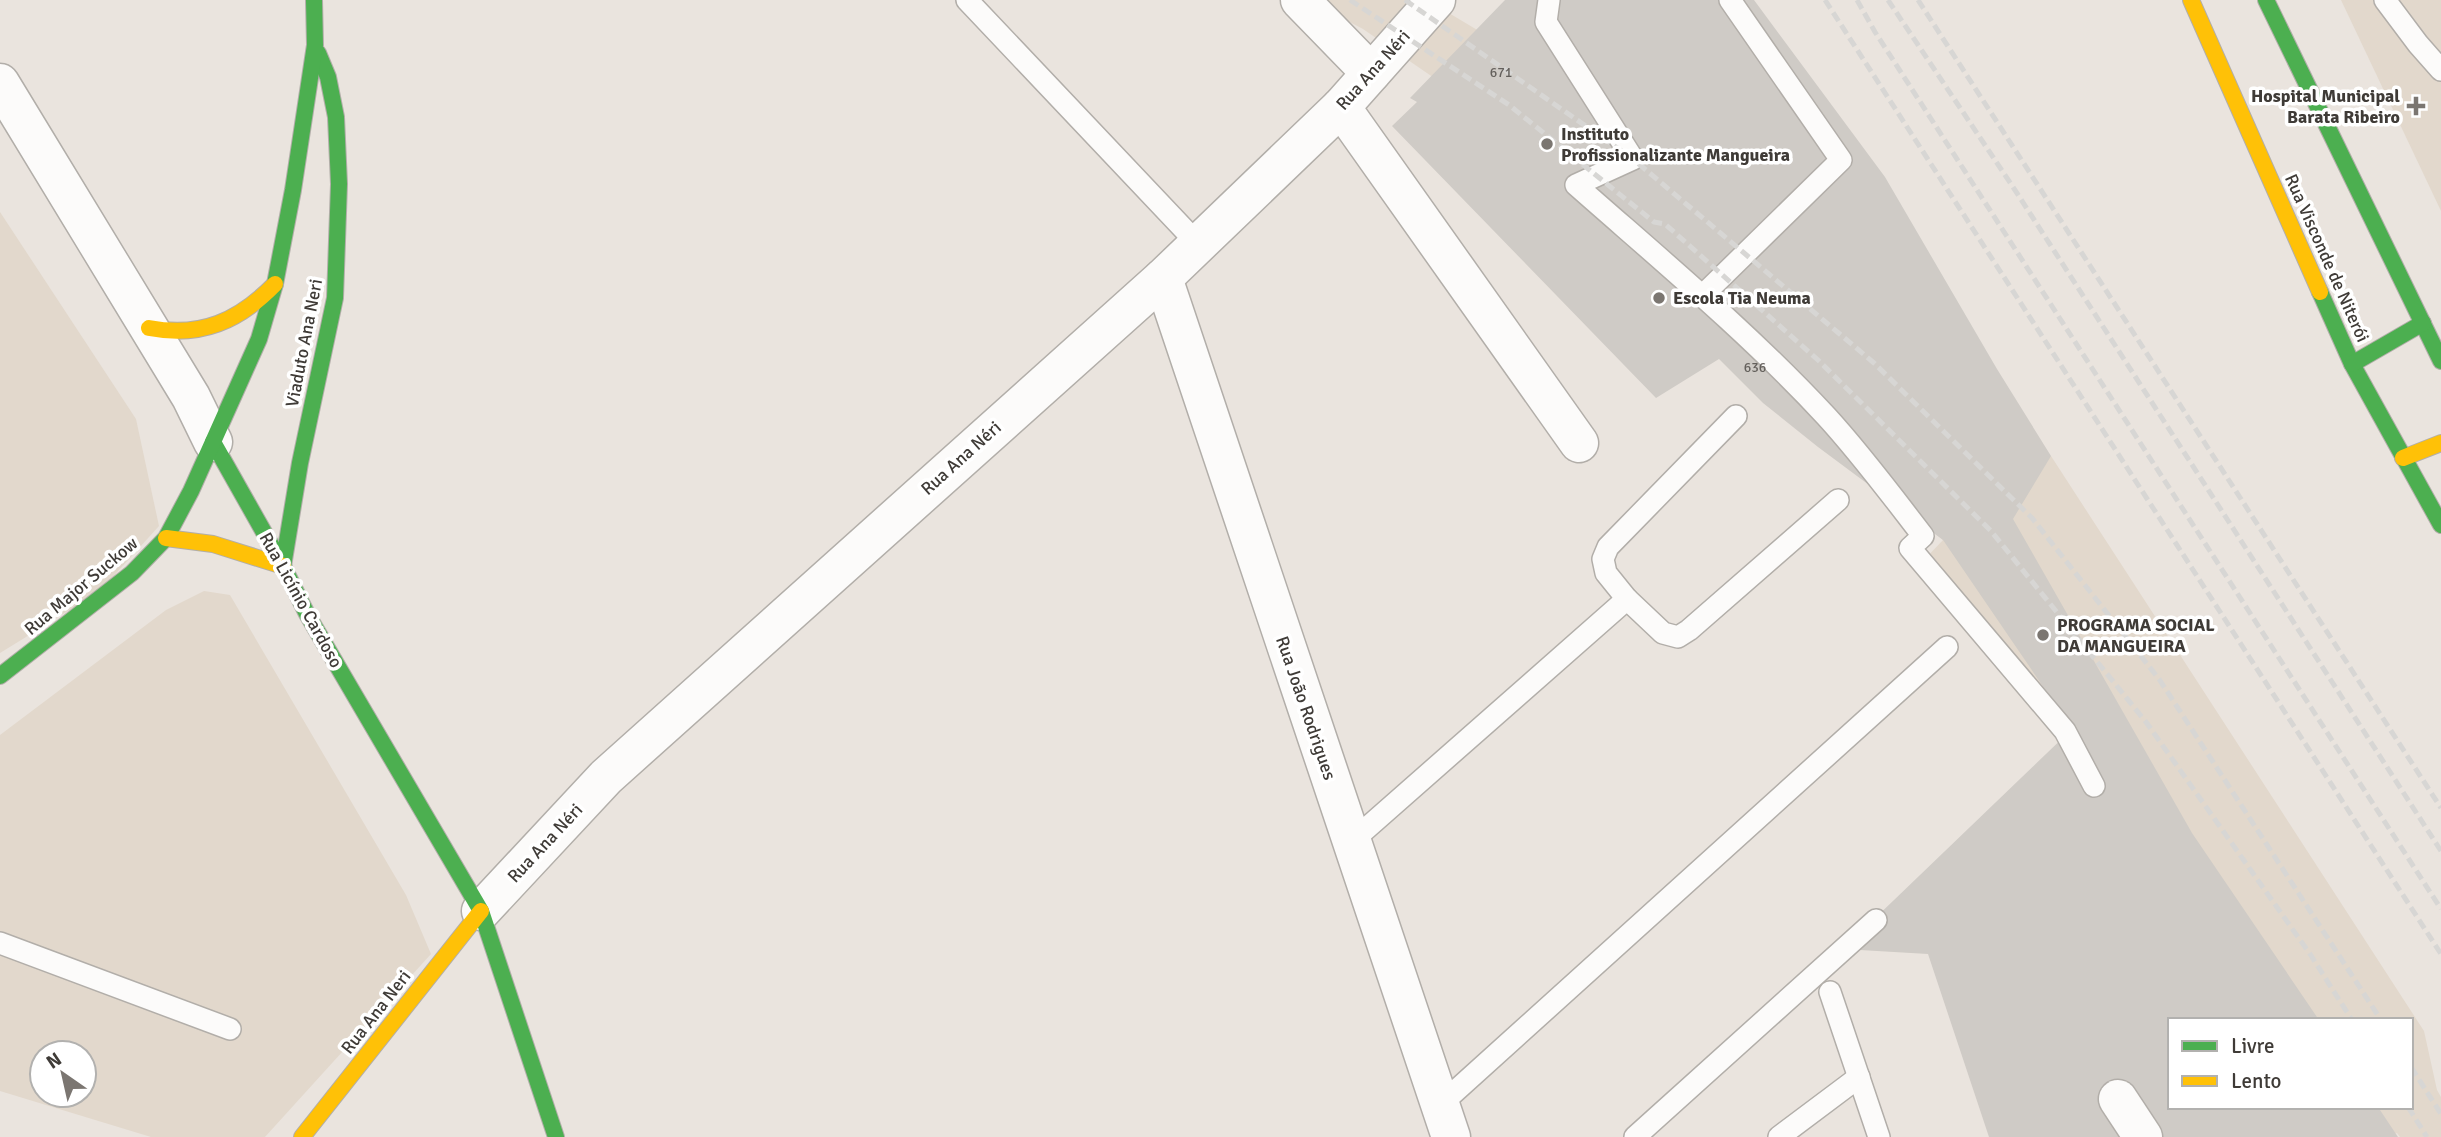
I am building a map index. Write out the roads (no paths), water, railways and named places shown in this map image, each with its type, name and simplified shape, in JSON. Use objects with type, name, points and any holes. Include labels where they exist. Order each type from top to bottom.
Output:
[{"type":"main road","name":"Viaduto Ana Neri","points":[[213,442],[259,339],[275,284],[293,190],[315,45],[314,0]]},
{"type":"main road","name":"Rua Visconde de Niterói","points":[[2192,0],[2353,364],[2441,525]]},
{"type":"main road","points":[[2266,0],[2441,361]]},
{"type":"main road","name":"Viaduto Ana Neri","points":[[283,566],[300,463],[335,298],[339,196],[337,117],[328,77],[315,45]]},
{"type":"main road","points":[[149,328],[176,333],[199,330],[252,307],[275,284]]},
{"type":"main road","points":[[2353,364],[2423,323]]},
{"type":"main road","name":"Rua Licínio Cardoso","points":[[213,442],[307,614],[481,911],[556,1137]]},
{"type":"main road","name":"Rua Major Suckow","points":[[0,676],[132,573],[166,538],[213,442]]},
{"type":"main road","points":[[2403,458],[2441,443]]},
{"type":"main road","points":[[166,538],[212,544],[283,566]]},
{"type":"main road","name":"Rua Ana Neri","points":[[302,1137],[481,911]]},
{"type":"street","points":[[1300,0],[1371,73]]},
{"type":"street","name":"Rua Ana Néri","points":[[481,911],[606,777],[1163,278],[1340,107],[1436,0]]},
{"type":"street","name":"Rua Licínio Cardoso","points":[[0,83],[191,397],[213,442]]},
{"type":"street","points":[[1340,107],[1579,443]]},
{"type":"street","name":"Rua João Rodrigues","points":[[1163,278],[1445,1121]]},
{"type":"street","points":[[2118,1099],[2143,1137]]},
{"type":"lane","points":[[967,0],[1198,244]]},
{"type":"lane","points":[[1549,0],[1546,22],[1633,159],[1576,185],[1732,321],[1860,455],[1923,537],[1910,548],[2065,731],[2094,786]]},
{"type":"lane","points":[[1702,296],[1841,160],[1730,0]]},
{"type":"lane","points":[[2385,0],[2418,44],[2441,69]]},
{"type":"lane","points":[[2423,323],[2441,311]]},
{"type":"lane","points":[[1736,416],[1608,547],[1603,559],[1606,573],[1627,599],[1663,633],[1678,637],[1838,500]]},
{"type":"lane","points":[[1352,842],[1627,599]]},
{"type":"lane","points":[[1445,1121],[1947,647]]},
{"type":"lane","points":[[1635,1137],[1876,920]]},
{"type":"lane","points":[[0,943],[230,1029]]},
{"type":"lane","points":[[1830,992],[1879,1137]]},
{"type":"lane","points":[[1779,1137],[1858,1077]]},
{"type":"railway","points":[[1350,0],[1509,105],[1654,222],[1665,224],[1818,360],[1991,531],[2146,722],[2310,954],[2351,1018]]},
{"type":"railway","points":[[1405,0],[1633,159],[1874,363],[2032,518],[2159,679],[2380,1018]]},
{"type":"railway","points":[[1825,0],[2441,954]]},
{"type":"railway","points":[[1857,0],[1875,32],[2441,909]]},
{"type":"railway","points":[[1888,0],[2013,187],[2441,851]]},
{"type":"railway","points":[[1918,0],[2441,808]]},
{"type":"railway","points":[[2413,1070],[2441,1114]]},
{"type":"railway","points":[[2409,1109],[2427,1137]]},
{"type":"place","name":"Hospital Municipal Barata Ribeiro","points":[[2416,106]]},
{"type":"place","name":"Instituto Profissionalizante Mangueira","points":[[1547,144]]},
{"type":"place","name":"Escola Tia Neuma","points":[[1659,298]]},
{"type":"place","name":"PROGRAMA SOCIAL DA MANGUEIRA","points":[[2043,635]]}]
